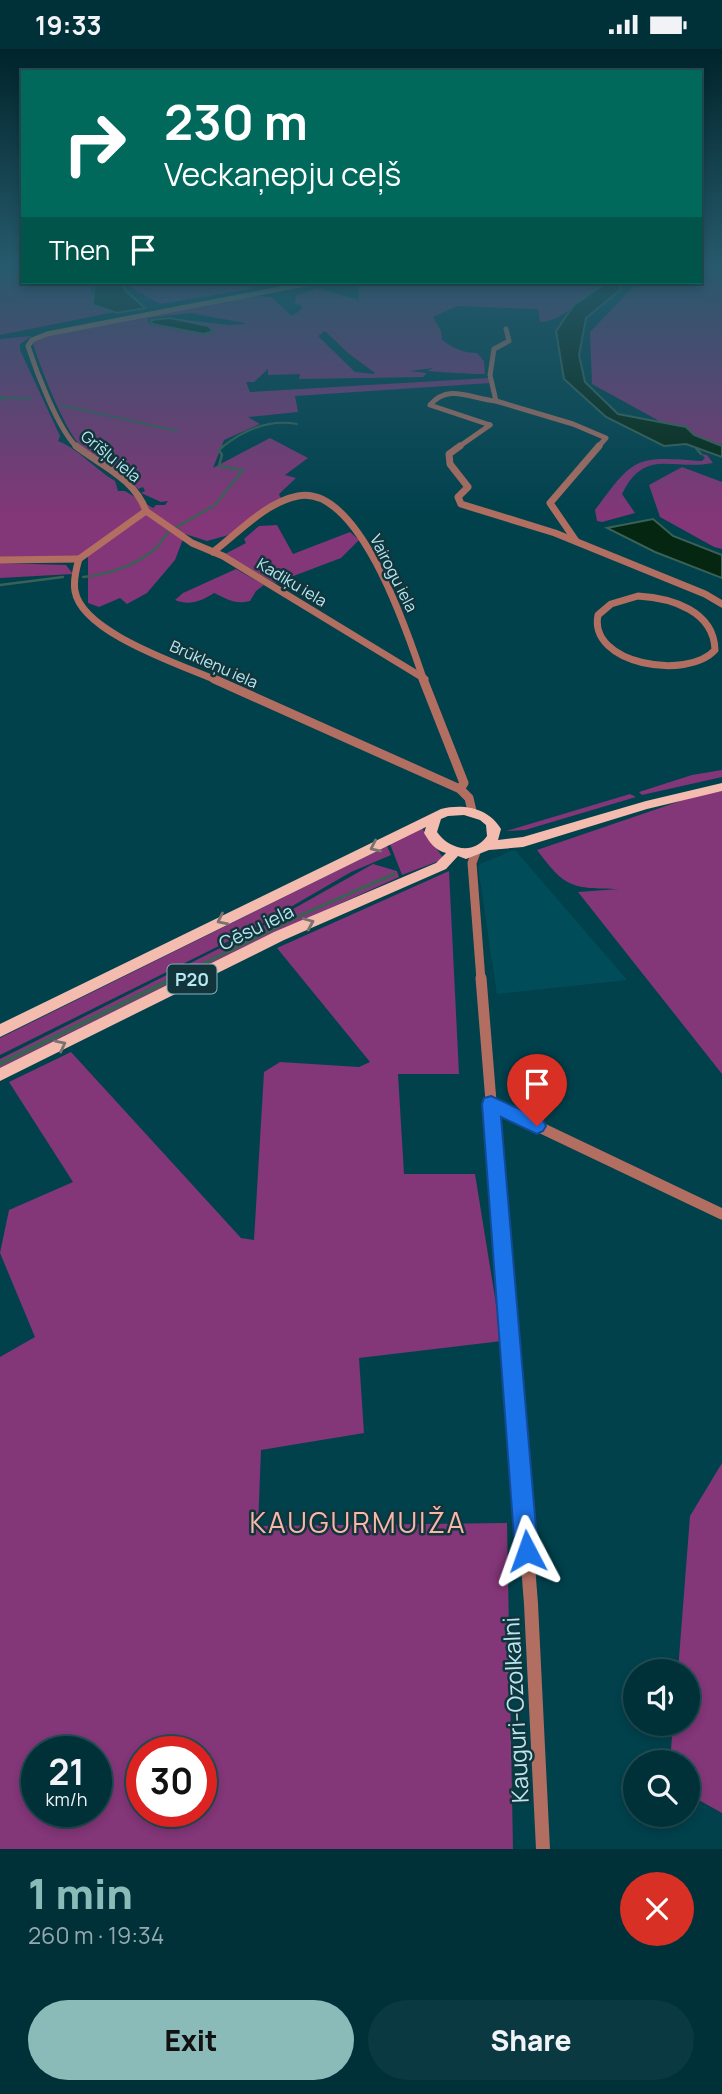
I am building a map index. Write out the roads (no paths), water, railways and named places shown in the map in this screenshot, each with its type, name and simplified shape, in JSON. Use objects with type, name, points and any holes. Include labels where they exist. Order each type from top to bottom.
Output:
[{"type":"main road","name":"Cēsu iela","points":[[0,1075],[279,936],[441,866],[458,853],[502,837],[722,779]]},
{"type":"main road","name":"Cēsu iela","points":[[486,844],[523,842],[646,805],[722,787]]},
{"type":"main road","name":"Cēsu iela","points":[[0,1031],[446,812],[465,810]]},
{"type":"main road","points":[[465,810],[491,823],[486,844]]},
{"type":"main road","points":[[435,819],[430,828],[432,838],[441,847],[458,853]]},
{"type":"street","name":"Grīšļu iela","points":[[29,349],[72,443],[124,481],[143,499],[146,510]]},
{"type":"street","points":[[494,349],[490,375],[496,401]]},
{"type":"street","points":[[576,542],[550,503],[606,438],[573,424],[496,401],[449,391],[437,394],[430,405],[490,425],[449,454],[450,464],[468,487],[458,497],[461,503],[576,542],[705,594],[722,604]]},
{"type":"street","name":"Vairogu iela","points":[[213,552],[265,513],[289,500],[308,495],[326,501],[358,531],[398,610],[443,733],[459,767],[464,783],[462,790]]},
{"type":"street","name":"Kadiķu iela","points":[[146,510],[191,543],[213,552],[425,679]]},
{"type":"street","points":[[0,560],[79,559],[146,510]]},
{"type":"street","name":"Brūkleņu iela","points":[[79,559],[75,570],[75,593],[79,606],[88,617],[102,626],[147,649],[462,790]]},
{"type":"street","points":[[638,596],[671,598],[694,607],[711,619],[720,636],[719,649],[690,665],[651,666],[632,661],[609,648],[597,632],[596,621],[602,611],[624,599],[638,596]]},
{"type":"street","points":[[462,790],[467,798],[465,810]]},
{"type":"street","points":[[475,899],[472,863],[486,844]]},
{"type":"street","points":[[458,853],[467,865],[475,899]]},
{"type":"street","name":"Kauguri-Ozolkalni","points":[[475,899],[531,1604],[542,1849]]},
{"type":"street","points":[[491,1104],[722,1214]]},
{"type":"waterway","points":[[0,397],[31,399]]},
{"type":"waterway","points":[[0,400],[4,399]]},
{"type":"waterway","points":[[61,405],[177,431]]},
{"type":"waterway","points":[[221,448],[256,427],[276,423],[297,424]]},
{"type":"waterway","points":[[175,528],[215,505],[243,470],[219,466],[221,448]]},
{"type":"waterway","points":[[696,448],[701,454]]},
{"type":"waterway","points":[[83,577],[131,564],[156,548],[170,531]]},
{"type":"waterway","points":[[0,585],[63,577]]},
{"type":"waterway","points":[[171,980],[297,917],[394,874]]},
{"type":"waterway","points":[[0,1064],[174,978]]},
{"type":"district","name":"KAUGURMUIŽA","points":[[358,1522]]}]
